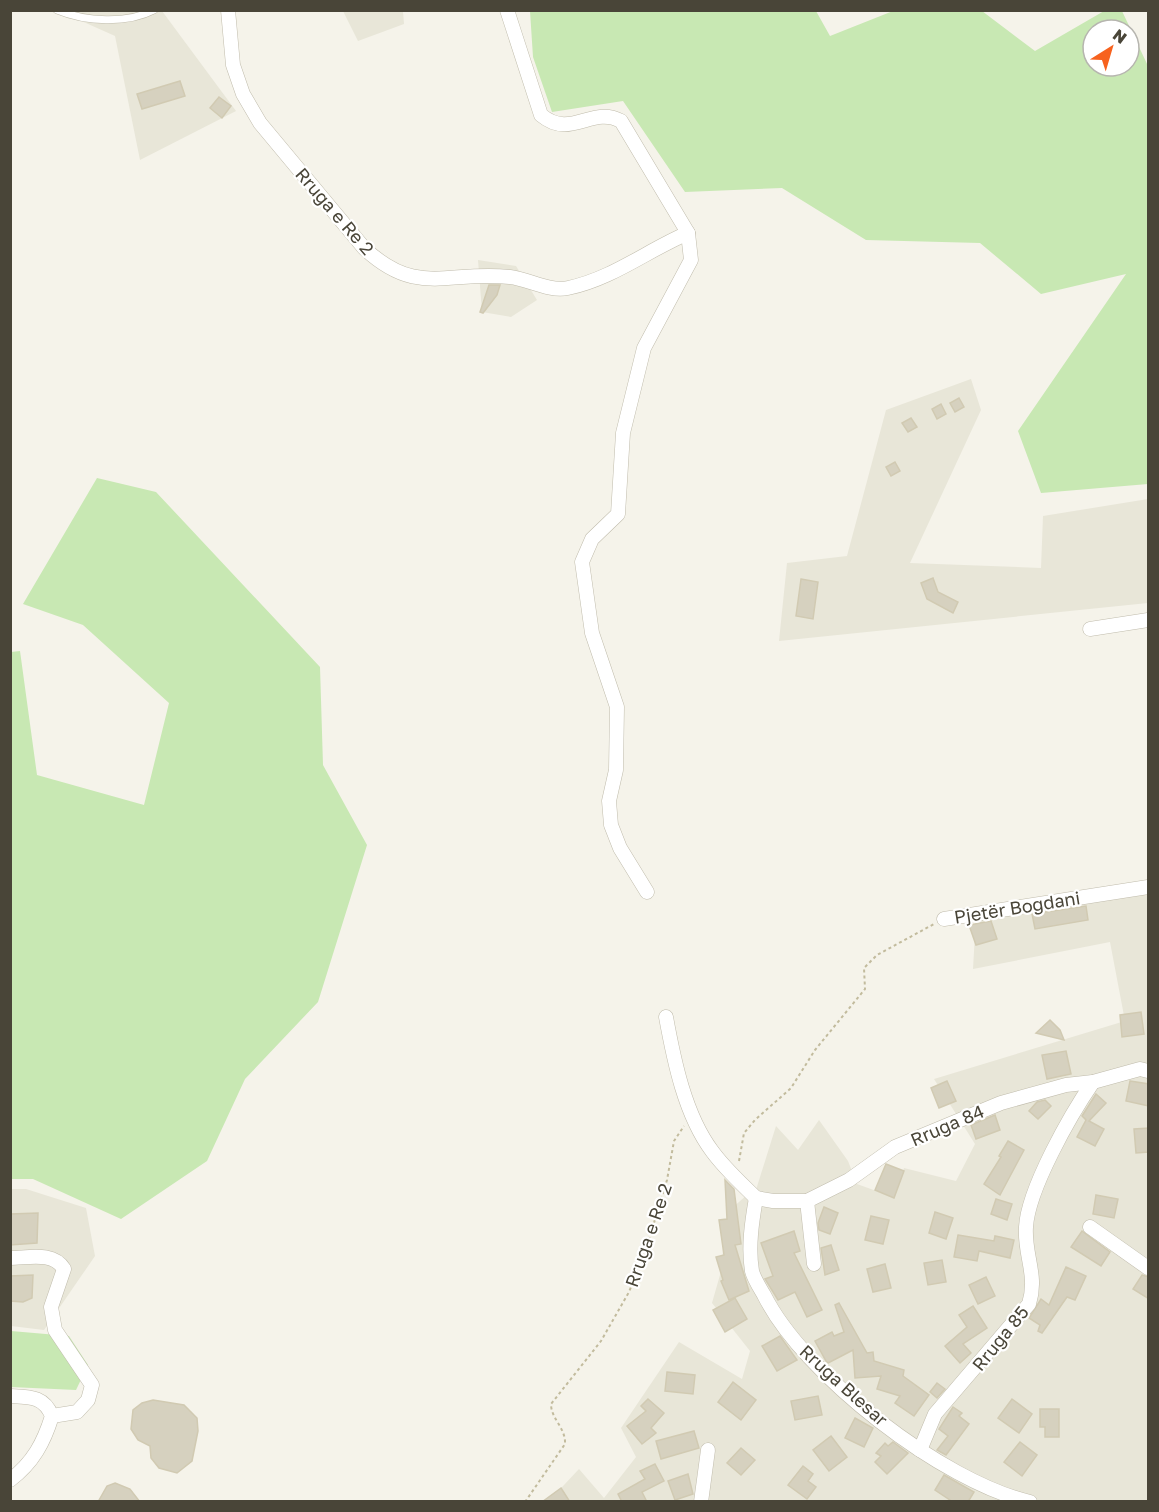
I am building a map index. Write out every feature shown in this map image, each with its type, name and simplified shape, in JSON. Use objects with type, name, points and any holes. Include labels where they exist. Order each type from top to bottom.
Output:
[{"type":"street","name":"Rruga e Re 2","points":[[228,10],[233,65],[243,94],[260,123],[364,248],[383,266],[407,277],[430,280],[500,276],[550,288],[567,288],[624,267],[688,232]]},
{"type":"street","points":[[507,10],[541,115],[550,123],[565,126],[612,116],[621,121],[688,232],[691,260],[644,348],[621,446],[618,514],[592,539],[582,562],[592,633],[617,707],[615,770],[609,801],[611,825],[620,848],[647,892]]},
{"type":"street","points":[[1090,628],[1149,620]]},
{"type":"street","name":"Pjetër Bogdani","points":[[944,919],[1149,887]]},
{"type":"street","points":[[666,1017],[671,1046],[692,1114],[711,1150],[756,1198]]},
{"type":"street","name":"Rruga 84","points":[[756,1198],[773,1202],[807,1202],[849,1180],[895,1148],[936,1128],[1001,1102],[1140,1069],[1149,1071]]},
{"type":"street","name":"Rruga 85","points":[[920,1450],[935,1414],[1029,1304],[1034,1288],[1026,1228],[1031,1207],[1071,1115],[1093,1082]]},
{"type":"street","name":"Rruga Blesar","points":[[756,1198],[752,1225],[752,1272],[780,1324],[818,1366],[857,1401],[920,1450],[994,1492],[1030,1502]]},
{"type":"street","points":[[807,1202],[814,1264]]},
{"type":"street","points":[[1090,1227],[1149,1268]]},
{"type":"street","points":[[10,1258],[46,1257],[56,1260],[64,1269],[51,1307],[55,1330],[92,1385],[92,1392],[77,1412],[52,1416]]},
{"type":"street","points":[[10,1396],[37,1398],[47,1404],[52,1416],[39,1451],[23,1471],[10,1480]]},
{"type":"street","points":[[700,1502],[708,1450]]},
{"type":"lane","points":[[57,10],[69,15],[112,19],[138,18],[154,10]]},
{"type":"path","name":"Pjetër Bogdani","points":[[735,1178],[744,1133],[791,1088],[815,1050],[865,988],[864,968],[877,955],[944,919]]},
{"type":"path","name":"Rruga e Re 2","points":[[525,1502],[565,1444],[566,1437],[551,1410],[551,1404],[602,1341],[629,1292],[646,1249],[667,1180],[674,1141],[692,1114]]},
{"type":"shaded area","points":[[59,11],[162,11],[236,111],[140,160],[115,36]]},
{"type":"shaded area","points":[[343,11],[403,11],[404,24],[358,41]]},
{"type":"shaded area","points":[[478,260],[516,266],[537,300],[511,317],[482,312]]},
{"type":"shaded area","points":[[971,379],[981,410],[910,563],[1041,568],[1043,516],[1148,499],[1148,603],[779,641],[787,563],[847,556],[886,410]]},
{"type":"shaded area","points":[[1148,885],[1148,1501],[548,1502],[579,1469],[604,1498],[636,1457],[621,1428],[679,1342],[742,1379],[750,1351],[712,1303],[722,1268],[724,1227],[731,1209],[748,1194],[755,1193],[776,1126],[798,1150],[819,1120],[848,1161],[857,1184],[893,1197],[904,1168],[956,1181],[975,1144],[934,1079],[1125,1021],[1110,942],[973,969],[976,916]]},
{"type":"shaded area","points":[[10,1189],[26,1189],[86,1208],[95,1256],[44,1330],[11,1326]]},
{"type":"green space","points":[[530,11],[816,11],[830,36],[893,11],[982,11],[1035,51],[1081,24],[1081,78],[1141,78],[1141,51],[1148,66],[1148,484],[1041,493],[1018,431],[1126,274],[1041,294],[980,243],[866,240],[782,188],[685,192],[623,101],[552,112],[533,57]]},
{"type":"green space","points":[[1104,11],[1122,11],[1125,18],[1092,18]]},
{"type":"green space","points":[[97,478],[156,492],[320,667],[323,765],[367,845],[318,1002],[245,1079],[207,1161],[121,1219],[33,1179],[10,1179],[11,652],[20,651],[37,775],[144,805],[169,703],[83,625],[23,604]]},
{"type":"green space","points":[[11,1331],[69,1336],[88,1365],[76,1390],[11,1387]]},
{"type":"building","points":[[180,81],[185,96],[142,109],[137,94]]},
{"type":"building","points":[[219,97],[231,106],[222,118],[210,108]]},
{"type":"building","points":[[489,285],[500,285],[497,295],[483,313],[480,312]]},
{"type":"building","points":[[959,398],[964,407],[955,412],[950,403]]},
{"type":"building","points":[[941,404],[946,414],[937,419],[932,409]]},
{"type":"building","points":[[911,418],[917,427],[908,432],[902,423]]},
{"type":"building","points":[[895,462],[900,471],[891,476],[886,467]]},
{"type":"building","points":[[933,578],[938,592],[958,602],[953,613],[927,599],[921,583]]},
{"type":"building","points":[[801,579],[818,582],[813,619],[796,616]]},
{"type":"building","points":[[1086,906],[1088,920],[1035,929],[1032,914]]},
{"type":"building","points":[[991,921],[997,939],[976,945],[969,925]]},
{"type":"building","points":[[1141,1012],[1144,1034],[1122,1037],[1120,1015]]},
{"type":"building","points":[[1050,1020],[1060,1030],[1064,1040],[1036,1033]]},
{"type":"building","points":[[1066,1051],[1071,1074],[1047,1079],[1042,1055]]},
{"type":"building","points":[[947,1081],[956,1101],[939,1108],[931,1088]]},
{"type":"building","points":[[1130,1081],[1149,1084],[1149,1106],[1126,1101]]},
{"type":"building","points":[[1096,1094],[1106,1103],[1089,1121],[1104,1129],[1095,1146],[1077,1137],[1086,1120],[1082,1116]]},
{"type":"building","points":[[1045,1100],[1051,1106],[1038,1119],[1029,1111],[1037,1102]]},
{"type":"building","points":[[995,1115],[1000,1130],[976,1139],[971,1125]]},
{"type":"building","points":[[1149,1128],[1149,1152],[1136,1153],[1134,1129]]},
{"type":"building","points":[[1008,1141],[1024,1150],[1000,1195],[984,1184]]},
{"type":"building","points":[[886,1164],[904,1171],[894,1198],[875,1190]]},
{"type":"building","points":[[725,1180],[734,1189],[741,1244],[735,1245],[749,1291],[729,1300],[721,1281],[723,1280],[716,1257],[724,1255],[719,1220],[727,1219]]},
{"type":"building","points":[[1096,1195],[1118,1199],[1114,1218],[1093,1214]]},
{"type":"building","points":[[996,1199],[1012,1204],[1007,1220],[991,1214]]},
{"type":"building","points":[[824,1207],[838,1213],[830,1234],[819,1230],[818,1223]]},
{"type":"building","points":[[935,1212],[953,1218],[946,1239],[929,1233]]},
{"type":"building","points":[[38,1213],[37,1243],[10,1245],[10,1214]]},
{"type":"building","points":[[871,1216],[889,1220],[883,1244],[865,1240]]},
{"type":"building","points":[[794,1231],[800,1251],[794,1253],[822,1310],[807,1317],[795,1292],[778,1300],[765,1279],[773,1276],[761,1243]]},
{"type":"building","points":[[1082,1231],[1110,1252],[1101,1266],[1071,1247]]},
{"type":"building","points":[[958,1235],[994,1241],[995,1236],[1014,1240],[1010,1258],[979,1251],[977,1261],[954,1257]]},
{"type":"building","points":[[831,1245],[839,1270],[825,1275],[821,1248]]},
{"type":"building","points":[[942,1260],[946,1282],[928,1285],[924,1263]]},
{"type":"building","points":[[885,1264],[891,1288],[873,1292],[867,1269]]},
{"type":"building","points":[[1066,1267],[1086,1276],[1075,1300],[1067,1297],[1042,1333],[1038,1331],[1040,1325],[1029,1318],[1041,1299],[1049,1305]]},
{"type":"building","points":[[33,1275],[32,1298],[23,1302],[10,1301],[10,1276]]},
{"type":"building","points":[[1142,1275],[1149,1277],[1149,1299],[1133,1289]]},
{"type":"building","points":[[986,1277],[995,1296],[978,1304],[969,1285]]},
{"type":"building","points":[[735,1298],[747,1319],[725,1332],[713,1310]]},
{"type":"building","points":[[839,1303],[867,1353],[873,1352],[874,1361],[904,1370],[903,1376],[929,1395],[914,1416],[895,1403],[900,1396],[877,1389],[881,1376],[855,1378],[853,1350],[828,1363],[826,1361],[815,1341],[832,1332],[834,1336],[844,1332],[835,1305]]},
{"type":"building","points":[[973,1306],[987,1328],[963,1344],[971,1353],[960,1363],[945,1346],[967,1327],[959,1315]]},
{"type":"building","points":[[780,1336],[797,1360],[777,1371],[762,1346]]},
{"type":"building","points":[[667,1372],[695,1375],[693,1394],[665,1391]]},
{"type":"building","points":[[733,1382],[756,1400],[741,1420],[718,1402]]},
{"type":"building","points":[[937,1383],[945,1389],[937,1398],[930,1392]]},
{"type":"building","points":[[818,1396],[822,1415],[795,1420],[791,1401]]},
{"type":"building","points":[[648,1399],[664,1413],[651,1428],[656,1433],[642,1444],[627,1426],[646,1411],[641,1406]]},
{"type":"building","points":[[1012,1399],[1032,1414],[1019,1433],[998,1418]]},
{"type":"building","points":[[153,1400],[184,1405],[197,1418],[198,1431],[192,1461],[177,1473],[159,1468],[151,1458],[150,1446],[138,1440],[131,1429],[133,1410],[142,1403]]},
{"type":"building","points":[[953,1407],[962,1413],[959,1416],[969,1424],[946,1455],[937,1450],[948,1436],[939,1429]]},
{"type":"building","points":[[1040,1409],[1059,1409],[1059,1437],[1045,1437],[1045,1427],[1040,1427]]},
{"type":"building","points":[[855,1418],[873,1428],[864,1447],[845,1438]]},
{"type":"building","points":[[694,1431],[699,1448],[661,1459],[656,1441]]},
{"type":"building","points":[[831,1436],[847,1457],[829,1471],[813,1450]]},
{"type":"building","points":[[893,1442],[908,1453],[887,1474],[875,1462],[881,1456],[876,1453],[885,1443],[888,1446]]},
{"type":"building","points":[[1020,1442],[1037,1455],[1022,1476],[1004,1462]]},
{"type":"building","points":[[741,1448],[755,1460],[741,1475],[727,1463]]},
{"type":"building","points":[[655,1464],[664,1481],[642,1492],[647,1502],[622,1502],[618,1494],[645,1479],[640,1471]]},
{"type":"building","points":[[803,1466],[813,1474],[808,1481],[816,1487],[807,1499],[788,1485]]},
{"type":"building","points":[[688,1474],[693,1494],[675,1500],[668,1481]]},
{"type":"building","points":[[944,1475],[974,1492],[968,1502],[953,1502],[935,1490]]},
{"type":"building","points":[[115,1483],[130,1489],[140,1502],[98,1502],[107,1486]]},
{"type":"building","points":[[561,1488],[570,1502],[542,1502]]}]
